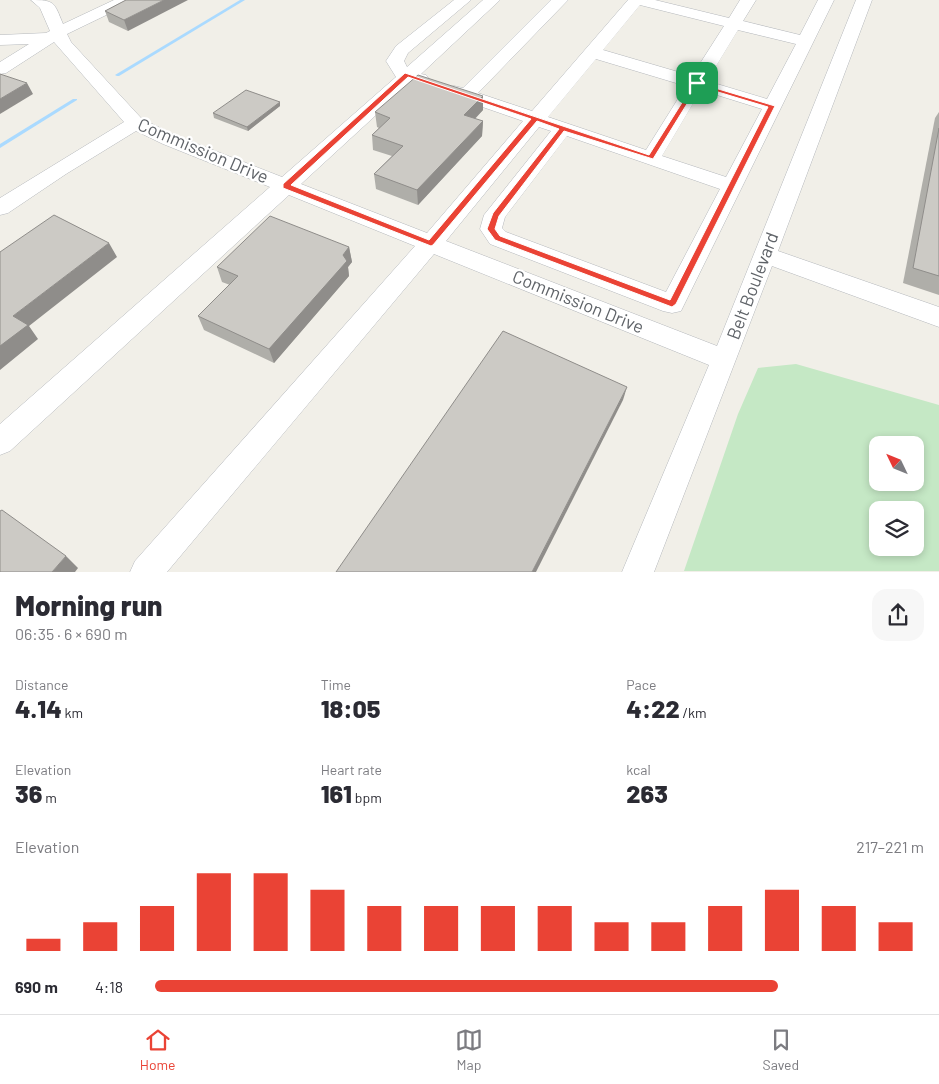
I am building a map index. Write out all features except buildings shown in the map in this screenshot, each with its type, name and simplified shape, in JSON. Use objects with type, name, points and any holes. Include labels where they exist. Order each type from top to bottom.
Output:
[{"type":"street","name":"Commission Drive","points":[[39,0],[46,6],[54,35],[135,124],[170,140],[724,360]]},
{"type":"street","points":[[0,69],[54,35],[126,0]]},
{"type":"street","points":[[463,0],[402,50],[395,62],[402,73],[731,186]]},
{"type":"street","points":[[0,442],[492,0]]},
{"type":"street","points":[[466,95],[560,0]]},
{"type":"street","points":[[146,572],[431,243],[636,0],[805,41]]},
{"type":"street","points":[[650,158],[748,0]]},
{"type":"street","points":[[563,128],[495,215],[491,229],[498,238],[672,304],[826,0]]},
{"type":"street","name":"Belt Boulevard","points":[[638,572],[724,360],[864,0]]},
{"type":"street","points":[[0,40],[54,35]]},
{"type":"street","points":[[592,52],[772,106]]},
{"type":"street","points":[[0,208],[59,169],[135,124]]},
{"type":"street","points":[[765,256],[939,318]]},
{"type":"green space","points":[[796,364],[939,405],[939,571],[684,571],[738,414],[758,368]]},
{"type":"waterway","points":[[117,75],[243,0]]},
{"type":"waterway","points":[[0,146],[75,100]]},
{"type":"route","points":[[697,83],[650,158],[407,75],[286,186],[431,243],[535,118],[563,128],[495,215],[491,229],[498,238],[672,304],[772,106],[697,83]]}]
